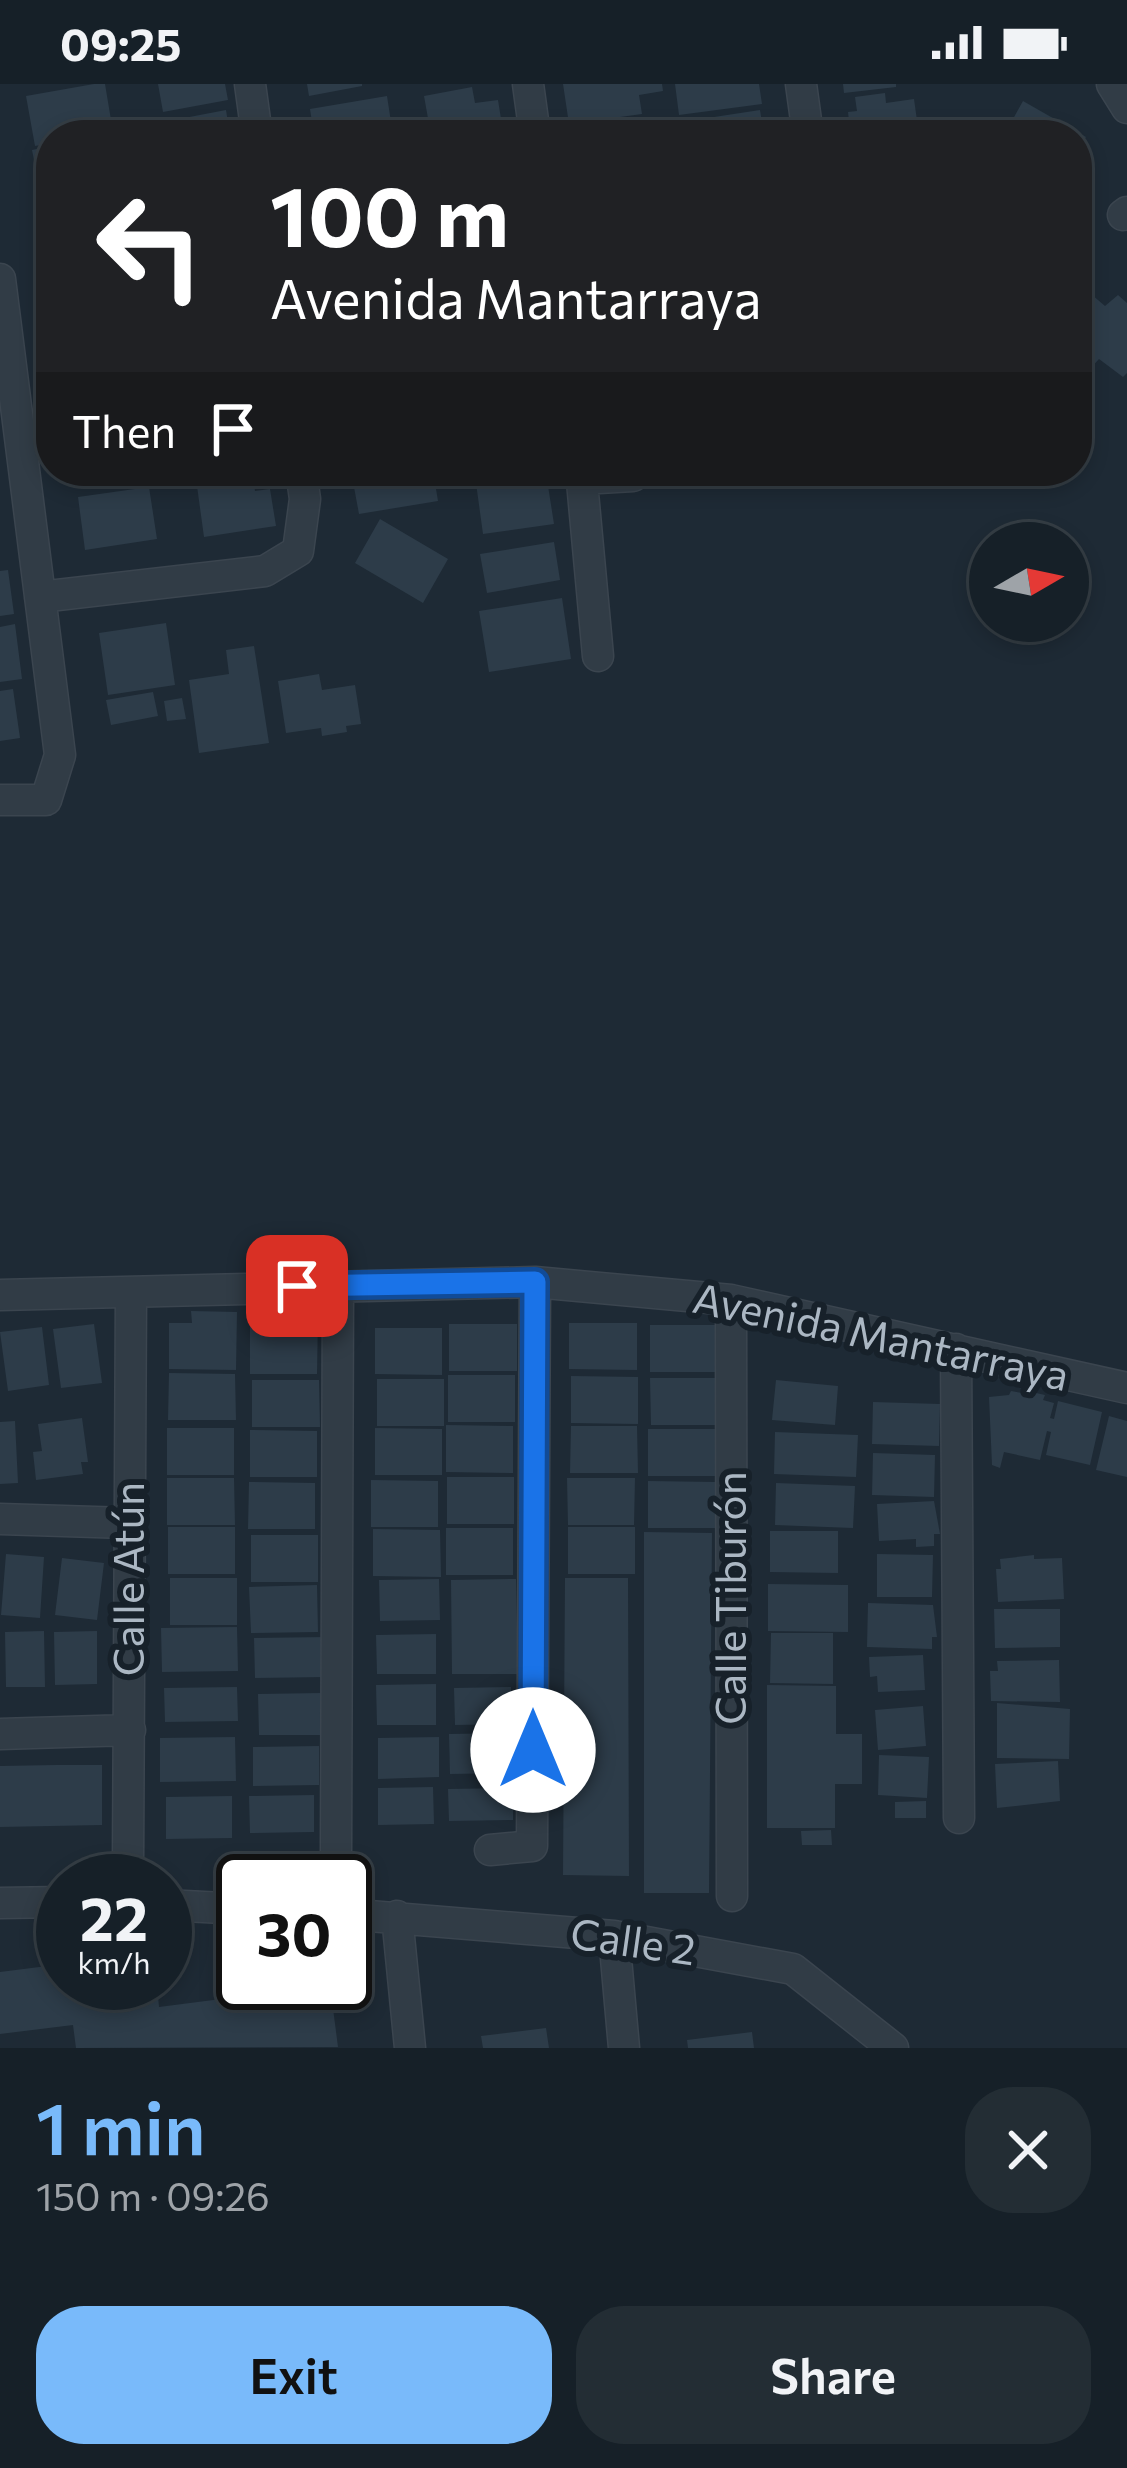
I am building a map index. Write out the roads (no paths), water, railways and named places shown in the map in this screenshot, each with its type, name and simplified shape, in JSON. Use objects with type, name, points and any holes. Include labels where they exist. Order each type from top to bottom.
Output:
[{"type":"street","points":[[250,84],[255,120]]},
{"type":"street","points":[[528,84],[533,120]]},
{"type":"street","points":[[801,84],[806,120]]},
{"type":"street","points":[[1112,84],[1127,108]]},
{"type":"street","points":[[0,279],[60,755],[46,800],[0,800]]},
{"type":"street","points":[[40,597],[265,571],[298,551],[303,486]]},
{"type":"street","points":[[583,486],[598,656]]},
{"type":"street","points":[[490,1850],[532,1846],[535,1282]]},
{"type":"street","name":"Avenida Mantarraya","points":[[0,1295],[535,1282],[731,1300],[1127,1388]]},
{"type":"street","points":[[336,1854],[338,1285]]},
{"type":"street","name":"Calle Atún","points":[[128,1854],[131,1292]]},
{"type":"street","name":"Calle Tiburón","points":[[731,1300],[732,1896]]},
{"type":"street","points":[[956,1349],[959,1818]]},
{"type":"street","points":[[0,1519],[127,1523]]},
{"type":"street","points":[[0,1734],[130,1730]]},
{"type":"street","points":[[0,1903],[36,1902]]},
{"type":"street","name":"Calle 2","points":[[372,1915],[614,1936],[793,1969],[893,2048]]},
{"type":"street","points":[[397,1916],[410,2048]]},
{"type":"street","points":[[614,1936],[624,2048]]}]
